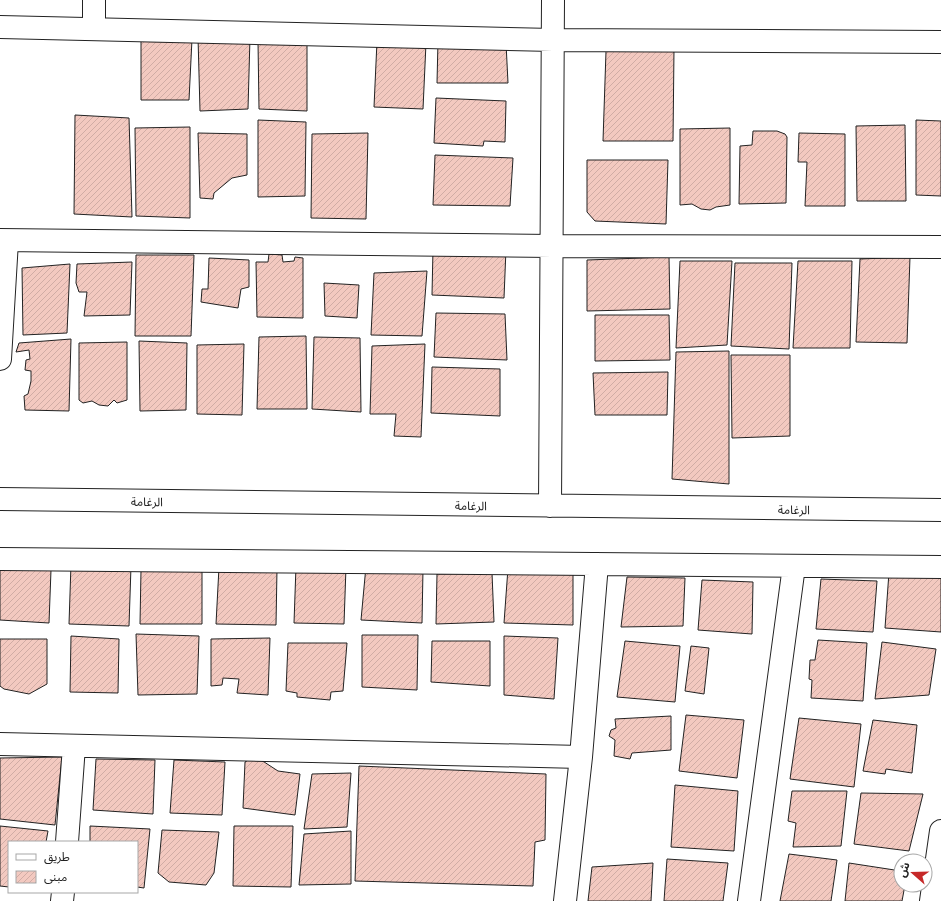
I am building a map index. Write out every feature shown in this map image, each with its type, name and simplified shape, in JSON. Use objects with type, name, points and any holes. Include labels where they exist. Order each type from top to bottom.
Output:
[{"type":"street","points":[[94,0],[94,29]]},
{"type":"street","points":[[550,506],[553,0]]},
{"type":"street","points":[[0,27],[553,40],[941,42]]},
{"type":"street","points":[[0,359],[3,240],[552,246],[941,247]]},
{"type":"street","name":"الرغامة","points":[[0,499],[941,510]]},
{"type":"street","points":[[0,559],[941,567]]},
{"type":"street","points":[[565,901],[581,757],[596,564]]},
{"type":"street","points":[[748,901],[794,566]]},
{"type":"street","points":[[0,744],[581,757]]},
{"type":"street","points":[[67,841],[74,746]]},
{"type":"street","points":[[931,901],[941,831]]},
{"type":"building","points":[[198,37],[250,37],[248,109],[200,111]]},
{"type":"building","points":[[141,38],[192,39],[189,100],[141,100]]},
{"type":"building","points":[[307,41],[307,111],[259,109],[258,42]]},
{"type":"building","points":[[377,41],[426,43],[423,109],[374,107]]},
{"type":"building","points":[[438,41],[506,43],[508,83],[437,83]]},
{"type":"building","points":[[674,49],[673,141],[603,141],[606,51]]},
{"type":"building","points":[[436,98],[506,101],[505,142],[484,141],[483,146],[434,143]]},
{"type":"building","points":[[75,115],[129,118],[132,217],[74,214]]},
{"type":"building","points":[[258,120],[306,122],[305,196],[258,197]]},
{"type":"building","points":[[916,120],[941,121],[941,196],[916,195]]},
{"type":"building","points":[[905,125],[906,201],[857,201],[856,126]]},
{"type":"building","points":[[190,127],[190,218],[136,216],[135,128]]},
{"type":"building","points":[[730,128],[730,205],[716,207],[710,210],[701,209],[692,204],[680,205],[680,129]]},
{"type":"building","points":[[753,131],[777,131],[785,134],[787,137],[786,203],[739,204],[740,146],[752,145]]},
{"type":"building","points":[[198,133],[247,134],[247,175],[232,178],[214,193],[213,199],[200,198]]},
{"type":"building","points":[[368,133],[366,219],[311,218],[312,134]]},
{"type":"building","points":[[799,133],[845,134],[845,206],[805,206],[807,162],[798,162]]},
{"type":"building","points":[[435,155],[513,158],[510,206],[433,205]]},
{"type":"building","points":[[587,160],[668,160],[666,224],[595,221],[587,212]]},
{"type":"building","points":[[433,249],[506,249],[504,298],[432,295]]},
{"type":"building","points":[[269,254],[282,255],[283,262],[294,261],[295,257],[303,258],[303,318],[257,317],[256,262],[268,262]]},
{"type":"building","points":[[136,255],[194,255],[191,336],[135,336]]},
{"type":"building","points":[[669,257],[670,309],[587,311],[587,260]]},
{"type":"building","points":[[910,257],[907,343],[856,342],[860,259]]},
{"type":"building","points":[[209,258],[249,260],[249,287],[241,289],[238,308],[201,302],[202,289],[208,289]]},
{"type":"building","points":[[680,261],[732,261],[727,345],[676,348]]},
{"type":"building","points":[[798,261],[852,261],[850,348],[793,348]]},
{"type":"building","points":[[132,262],[130,315],[84,316],[87,292],[79,292],[76,283],[77,264]]},
{"type":"building","points":[[735,263],[792,263],[789,349],[731,346]]},
{"type":"building","points":[[70,264],[67,333],[23,335],[22,268]]},
{"type":"building","points":[[427,271],[422,336],[371,335],[374,273]]},
{"type":"building","points":[[324,283],[359,285],[357,318],[325,316]]},
{"type":"building","points":[[436,313],[505,314],[507,360],[434,357]]},
{"type":"building","points":[[595,315],[669,315],[670,360],[595,361]]},
{"type":"building","points":[[306,336],[307,409],[257,409],[259,337]]},
{"type":"building","points":[[314,337],[360,338],[361,412],[312,409]]},
{"type":"building","points":[[71,339],[69,411],[25,410],[24,396],[28,394],[31,381],[31,371],[25,370],[26,360],[30,359],[29,350],[16,352],[19,343]]},
{"type":"building","points":[[139,341],[187,343],[186,410],[140,411]]},
{"type":"building","points":[[127,342],[127,400],[117,403],[114,400],[108,406],[99,405],[92,401],[83,403],[79,400],[79,343]]},
{"type":"building","points":[[244,344],[242,415],[197,414],[197,345]]},
{"type":"building","points":[[425,344],[421,437],[394,436],[396,414],[370,414],[372,346]]},
{"type":"building","points":[[729,351],[729,484],[672,479],[676,352]]},
{"type":"building","points":[[731,355],[790,355],[790,436],[732,438]]},
{"type":"building","points":[[432,367],[500,369],[500,416],[431,413]]},
{"type":"building","points":[[668,372],[667,415],[595,415],[593,373]]},
{"type":"building","points":[[71,564],[131,566],[129,626],[69,624]]},
{"type":"building","points":[[202,566],[202,624],[140,624],[141,570]]},
{"type":"building","points":[[296,566],[346,567],[344,624],[294,623]]},
{"type":"building","points":[[366,566],[423,569],[422,623],[361,620]]},
{"type":"building","points":[[219,567],[277,569],[276,625],[216,624]]},
{"type":"building","points":[[0,568],[51,570],[49,623],[0,620]]},
{"type":"building","points":[[508,568],[573,569],[573,625],[504,623]]},
{"type":"building","points":[[889,572],[941,574],[941,632],[885,628]]},
{"type":"building","points":[[492,573],[494,622],[436,624],[437,574]]},
{"type":"building","points":[[627,577],[685,578],[683,626],[621,627]]},
{"type":"building","points":[[821,579],[877,581],[873,632],[816,629]]},
{"type":"building","points":[[702,580],[753,582],[752,634],[698,630]]},
{"type":"building","points":[[136,634],[199,636],[197,694],[138,695]]},
{"type":"building","points":[[362,635],[418,635],[417,690],[362,687]]},
{"type":"building","points":[[71,636],[119,639],[118,693],[70,692]]},
{"type":"building","points":[[504,636],[558,638],[554,699],[504,695]]},
{"type":"building","points":[[270,638],[268,695],[237,693],[239,679],[223,678],[222,685],[211,686],[211,639]]},
{"type":"building","points":[[0,639],[47,639],[47,684],[29,694],[4,689],[0,686]]},
{"type":"building","points":[[818,640],[867,643],[863,701],[811,698],[812,680],[809,679],[810,660],[815,660]]},
{"type":"building","points":[[432,641],[490,641],[490,686],[431,682]]},
{"type":"building","points":[[625,641],[680,646],[675,702],[617,697]]},
{"type":"building","points":[[882,642],[936,649],[929,695],[875,699]]},
{"type":"building","points":[[288,643],[347,643],[343,691],[331,692],[330,700],[297,697],[297,693],[286,691]]},
{"type":"building","points":[[691,646],[709,648],[704,694],[685,691]]},
{"type":"building","points":[[686,715],[744,720],[737,778],[679,771]]},
{"type":"building","points":[[671,716],[671,750],[632,753],[630,759],[614,756],[615,740],[609,736],[611,730],[616,728],[615,719]]},
{"type":"building","points":[[799,718],[861,724],[854,787],[790,779]]},
{"type":"building","points":[[873,720],[917,725],[912,773],[886,769],[885,774],[863,771]]},
{"type":"building","points":[[255,756],[278,771],[300,774],[295,815],[243,808],[245,762]]},
{"type":"building","points":[[62,757],[55,825],[0,819],[0,758]]},
{"type":"building","points":[[96,759],[155,760],[153,814],[93,810]]},
{"type":"building","points":[[174,760],[225,762],[222,815],[170,813]]},
{"type":"building","points":[[359,766],[546,774],[545,840],[535,842],[533,886],[355,881]]},
{"type":"building","points":[[351,773],[347,827],[304,829],[312,774]]},
{"type":"building","points":[[675,785],[738,791],[734,851],[671,847]]},
{"type":"building","points":[[792,791],[847,791],[841,846],[793,847],[796,823],[788,821]]},
{"type":"building","points":[[861,793],[923,794],[909,851],[854,844]]},
{"type":"building","points":[[0,826],[48,831],[46,841],[8,841],[8,887],[0,886]]},
{"type":"building","points":[[90,826],[150,829],[144,888],[138,887],[138,841],[90,841]]},
{"type":"building","points":[[234,826],[293,826],[291,887],[233,886]]},
{"type":"building","points":[[162,830],[219,832],[214,873],[206,885],[169,882],[158,873]]},
{"type":"building","points":[[351,831],[351,884],[299,885],[304,834]]},
{"type":"building","points":[[789,854],[837,860],[831,901],[780,901]]},
{"type":"building","points":[[667,859],[728,863],[723,901],[664,901]]},
{"type":"building","points":[[653,863],[651,901],[588,901],[592,867]]},
{"type":"building","points":[[849,863],[893,870],[893,893],[904,893],[902,901],[845,901]]}]
